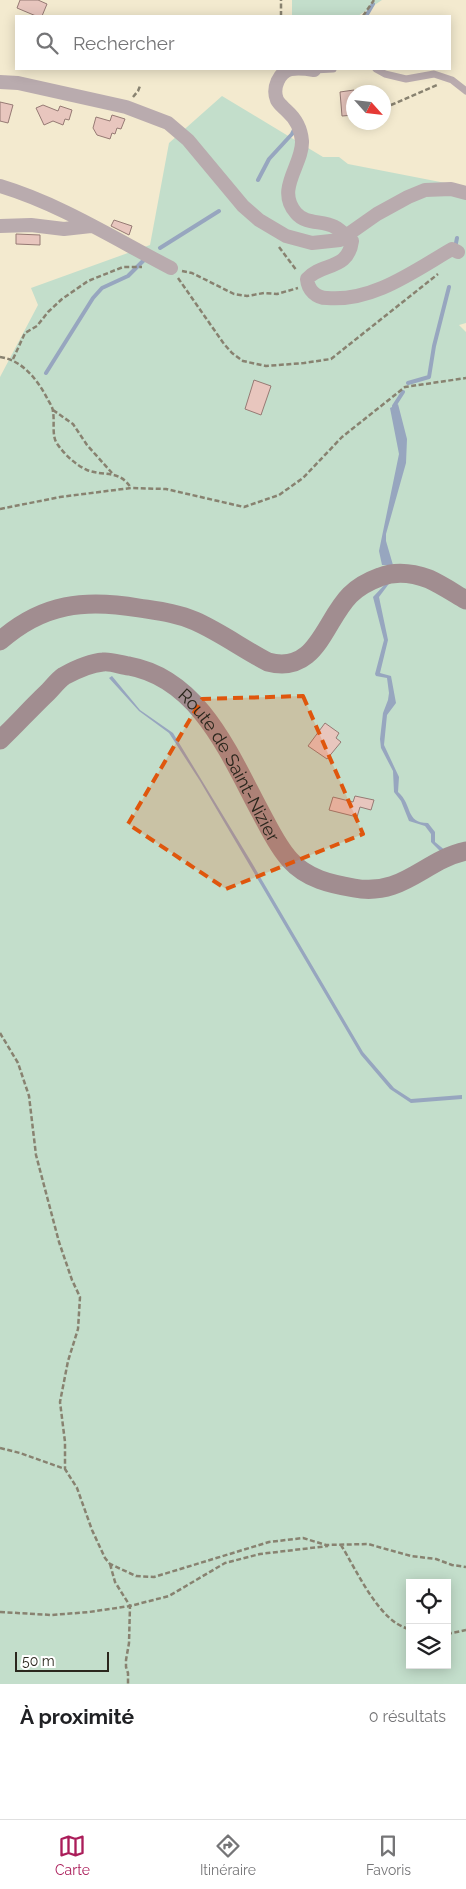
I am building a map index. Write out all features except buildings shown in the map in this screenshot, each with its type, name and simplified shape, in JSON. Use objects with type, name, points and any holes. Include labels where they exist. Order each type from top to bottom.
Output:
[{"type":"main road","points":[[0,641],[21,624],[37,615],[56,608],[91,602],[115,604],[166,612],[194,620],[268,662],[279,665],[296,661],[309,653],[326,632],[340,607],[350,595],[363,584],[386,574],[403,574],[428,579],[466,600]]},
{"type":"main road","name":"Route de Saint-Nizier","points":[[0,740],[62,677],[82,667],[104,662],[142,669],[165,679],[187,695],[207,718],[275,839],[289,860],[317,880],[356,889],[382,890],[402,883],[450,855],[466,851]]},
{"type":"street","points":[[290,70],[282,74],[276,82],[275,94],[278,102],[294,117],[298,124],[302,142],[299,156],[290,177],[289,202],[295,213],[302,219],[334,226],[352,241],[348,255],[332,267],[312,273],[307,279],[314,294],[322,298],[334,299],[368,294],[404,277],[452,249],[458,252]]},
{"type":"street","points":[[0,82],[18,84],[126,107],[168,123],[181,133],[243,206],[286,236],[312,243],[340,240],[385,210],[425,190],[450,189],[466,193]]},
{"type":"street","points":[[0,186],[21,192],[63,211],[171,268]]},
{"type":"street","points":[[0,226],[31,225],[64,229],[91,226]]},
{"type":"lane","points":[[378,70],[385,74],[406,79],[434,74],[452,80],[466,91]]},
{"type":"path","points":[[281,0],[281,15]]},
{"type":"path","points":[[364,15],[374,0]]},
{"type":"path","points":[[391,105],[452,80]]},
{"type":"path","points":[[171,268],[192,273],[234,294],[247,296],[264,293],[278,294],[308,284],[276,243]]},
{"type":"path","points":[[12,360],[25,332],[37,326],[62,299],[88,281],[123,267],[145,268]]},
{"type":"path","points":[[171,268],[228,349],[243,361],[266,366],[304,364],[331,360],[444,270]]},
{"type":"path","points":[[0,357],[12,360],[30,373],[41,386],[53,410],[56,443],[68,457],[87,470],[113,474],[126,480],[131,488]]},
{"type":"path","points":[[0,509],[60,497],[131,488],[166,489],[244,506],[279,495],[303,478],[342,437],[405,387],[466,378]]},
{"type":"path","points":[[53,410],[73,424],[87,445],[113,474]]},
{"type":"path","points":[[0,1033],[18,1063],[29,1096],[36,1155],[59,1242],[80,1298],[78,1328],[60,1402],[65,1442],[65,1469],[77,1488],[92,1530],[105,1558],[110,1564],[115,1582],[130,1606],[126,1667],[128,1684]]},
{"type":"path","points":[[0,1448],[65,1469]]},
{"type":"path","points":[[110,1564],[136,1576],[154,1577],[269,1542],[303,1538],[326,1545],[368,1544],[411,1556],[436,1559],[452,1565],[466,1567]]},
{"type":"path","points":[[0,1612],[52,1614],[89,1612],[130,1606],[169,1596],[225,1563],[260,1554],[341,1545]]},
{"type":"path","points":[[341,1545],[374,1600],[387,1616],[406,1628]]},
{"type":"path","points":[[451,1633],[466,1630]]},
{"type":"highlighted area","points":[[303,696],[363,834],[226,889],[128,824],[202,699]]},
{"type":"green space","points":[[292,0],[382,0],[360,15],[292,15]]},
{"type":"green space","points":[[222,96],[323,157],[339,157],[348,164],[466,187],[466,323],[459,325],[466,332],[466,1684],[0,1684],[0,377],[38,305],[31,288],[150,245],[169,143]]},
{"type":"water","points":[[398,404],[407,439],[406,463],[386,534],[386,541],[393,565],[382,565],[379,551],[399,454],[390,408]]},
{"type":"water","points":[[389,580],[391,581],[379,597],[388,640],[380,673],[391,676],[396,703],[387,715],[384,745],[399,777],[398,792],[406,802],[412,817],[421,822],[428,823],[435,832],[435,842],[446,851],[442,853],[431,842],[431,834],[425,826],[409,821],[401,801],[394,792],[393,771],[381,748],[380,739],[383,713],[389,693],[387,678],[376,676],[375,674],[384,640],[373,597]]},
{"type":"water","points":[[112,676],[140,710],[173,733],[363,1052],[394,1088],[411,1099],[462,1095],[462,1099],[411,1103],[390,1089],[361,1055],[200,781],[169,733],[139,711],[109,678]]},
{"type":"waterway","points":[[367,15],[373,4]]},
{"type":"waterway","points":[[258,180],[269,159],[292,134],[295,128]]},
{"type":"waterway","points":[[160,248],[219,211]]},
{"type":"waterway","points":[[455,248],[457,238]]},
{"type":"waterway","points":[[46,373],[93,298],[102,288],[128,276],[145,259]]},
{"type":"waterway","points":[[408,383],[429,377],[434,346],[449,287]]},
{"type":"waterway","points":[[395,411],[394,406],[403,392]]}]
